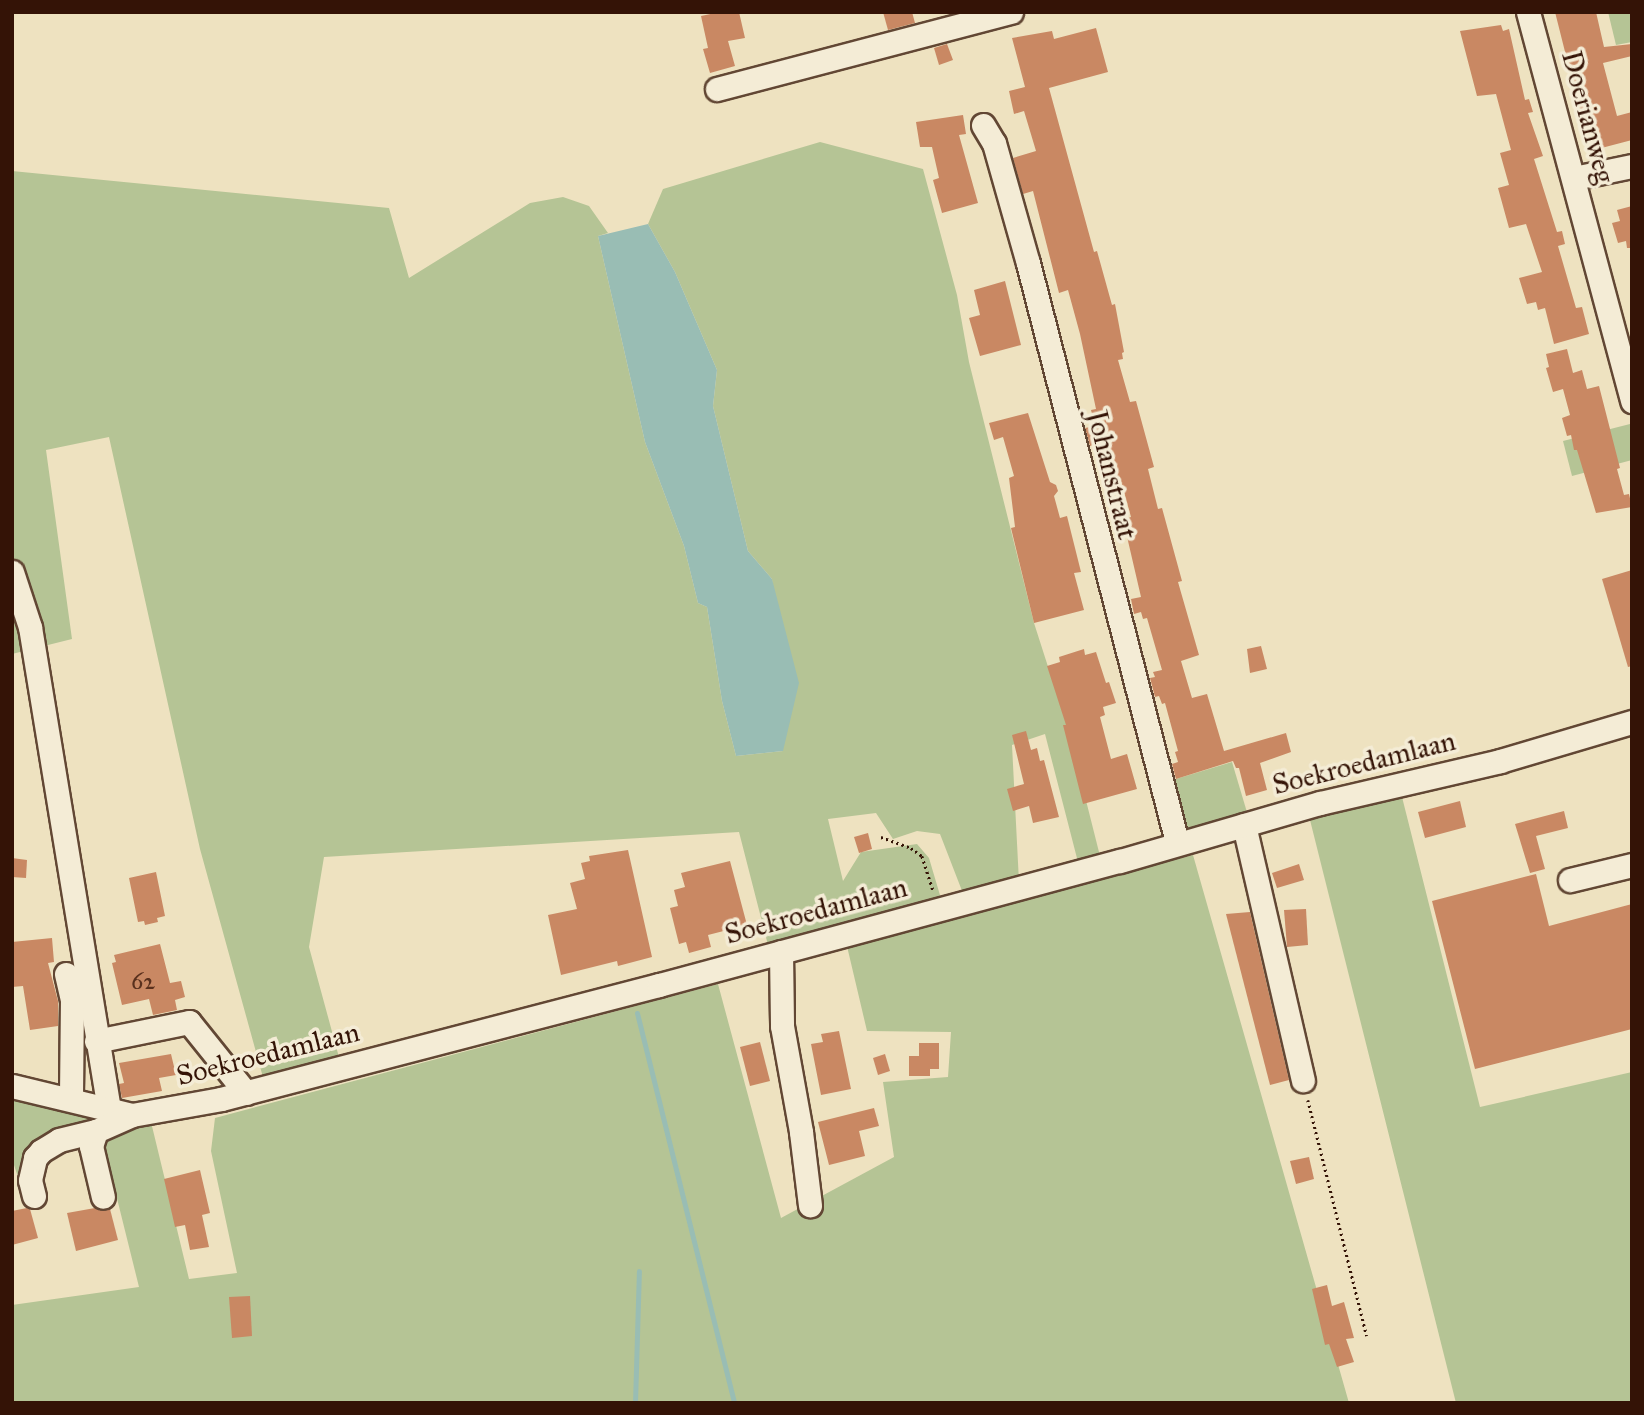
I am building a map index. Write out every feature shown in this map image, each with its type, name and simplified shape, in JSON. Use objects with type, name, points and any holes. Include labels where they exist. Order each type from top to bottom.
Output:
[{"type":"street","points":[[717,89],[1011,12]]},
{"type":"street","name":"Doerianweg","points":[[1528,12],[1632,401]]},
{"type":"street","name":"Johanstraat","points":[[983,125],[994,144],[1028,263],[1177,842]]},
{"type":"street","points":[[1574,178],[1632,166]]},
{"type":"street","points":[[12,572],[30,627],[108,1108]]},
{"type":"street","name":"Soekroedamlaan","points":[[12,1086],[132,1115],[246,1093],[1120,861],[1177,842],[1320,803],[1500,761],[1632,722]]},
{"type":"street","points":[[1244,825],[1303,1080]]},
{"type":"street","points":[[1570,880],[1632,865]]},
{"type":"street","points":[[781,952],[782,1026],[801,1132],[810,1205]]},
{"type":"street","points":[[66,974],[72,999],[71,1099]]},
{"type":"street","points":[[96,1041],[189,1022],[246,1093]]},
{"type":"street","points":[[34,1196],[30,1180],[35,1158],[41,1151],[59,1140],[96,1131],[132,1115]]},
{"type":"street","points":[[96,1131],[91,1146],[103,1197]]},
{"type":"path","points":[[881,837],[911,848],[922,856],[940,908]]},
{"type":"path","points":[[1303,1080],[1367,1336]]},
{"type":"green space","points":[[1608,12],[1632,12],[1632,42],[1616,45]]},
{"type":"green space","points":[[820,142],[923,169],[957,295],[969,362],[1034,623],[1068,729],[1101,860],[1079,866],[1045,734],[1012,745],[1019,882],[964,896],[940,834],[917,831],[893,839],[876,813],[828,819],[843,881],[861,852],[917,844],[929,858],[942,902],[769,949],[739,832],[324,857],[309,947],[340,1061],[264,1081],[200,849],[109,437],[46,450],[72,639],[12,654],[12,171],[389,208],[409,278],[530,203],[563,197],[589,206],[608,233],[598,236],[645,442],[684,546],[698,603],[707,607],[722,701],[736,756],[783,751],[772,579],[748,551],[713,406],[717,370],[675,272],[648,224],[663,189]]},
{"type":"green space","points":[[1630,424],[1632,460],[1572,476],[1563,441]]},
{"type":"green space","points":[[1232,762],[1249,819],[1189,831],[1184,828],[1166,782]]},
{"type":"green space","points":[[1401,793],[1480,1107],[1632,1072],[1632,1403],[1456,1403],[1309,816]]},
{"type":"green space","points":[[1193,855],[1349,1403],[12,1403],[12,1305],[139,1287],[101,1134],[151,1122],[189,1279],[237,1273],[211,1151],[215,1118],[718,984],[781,1218],[894,1157],[883,1082],[948,1077],[951,1032],[867,1031],[846,942]]},
{"type":"green space","points":[[12,1090],[128,1118],[45,1141],[27,1171],[17,1174],[12,1159]]},
{"type":"water","points":[[648,224],[675,272],[717,370],[713,406],[748,551],[772,579],[799,683],[783,751],[736,756],[722,701],[707,607],[698,603],[684,546],[645,442],[598,236]]},
{"type":"building","points":[[739,12],[745,38],[728,41],[735,66],[710,73],[703,49],[708,48],[701,16]]},
{"type":"building","points":[[883,12],[912,12],[915,23],[888,30]]},
{"type":"building","points":[[1555,12],[1596,12],[1604,47],[1632,44],[1632,56],[1603,63],[1617,116],[1632,112],[1632,140],[1590,151]]},
{"type":"building","points":[[1501,25],[1503,31],[1509,29],[1525,100],[1529,99],[1533,112],[1528,113],[1543,156],[1534,159],[1557,232],[1562,231],[1565,244],[1558,246],[1576,308],[1582,307],[1589,334],[1554,344],[1545,308],[1538,310],[1536,302],[1527,304],[1519,278],[1542,272],[1526,224],[1509,228],[1498,188],[1509,185],[1500,153],[1511,150],[1496,94],[1477,96],[1460,31]]},
{"type":"building","points":[[1096,28],[1108,72],[1049,88],[1094,252],[1097,251],[1112,305],[1115,304],[1124,352],[1123,359],[1118,360],[1130,402],[1136,401],[1154,467],[1148,469],[1158,509],[1162,508],[1182,581],[1178,582],[1199,655],[1181,661],[1192,698],[1207,694],[1224,751],[1286,733],[1291,752],[1260,763],[1267,790],[1246,796],[1239,768],[1236,768],[1233,761],[1176,779],[1172,764],[1178,762],[1175,752],[1178,751],[1165,703],[1162,704],[1159,696],[1155,697],[1150,678],[1155,677],[1153,672],[1162,670],[1147,618],[1143,619],[1141,612],[1134,614],[1131,599],[1141,597],[1125,528],[1130,527],[1128,518],[1131,517],[1120,477],[1110,480],[1099,443],[1090,446],[1085,428],[1095,426],[1091,410],[1096,409],[1080,334],[1068,290],[1059,293],[1033,191],[1023,194],[1013,158],[1036,151],[1024,111],[1014,114],[1009,91],[1025,87],[1012,38],[1052,31],[1054,39]]},
{"type":"building","points":[[947,44],[953,60],[939,65],[934,48]]},
{"type":"building","points":[[963,115],[966,134],[959,135],[978,203],[942,213],[933,180],[939,178],[932,147],[920,147],[916,122]]},
{"type":"building","points":[[1632,206],[1632,248],[1627,248],[1626,241],[1618,243],[1612,223],[1620,221],[1617,210]]},
{"type":"building","points":[[1005,281],[1021,345],[980,356],[969,318],[980,315],[974,290]]},
{"type":"building","points":[[1567,349],[1573,373],[1582,370],[1587,389],[1599,386],[1620,468],[1617,469],[1624,495],[1629,494],[1632,507],[1596,513],[1577,450],[1574,450],[1571,435],[1567,436],[1562,418],[1570,415],[1563,389],[1553,392],[1546,368],[1549,367],[1546,354]]},
{"type":"building","points":[[1028,413],[1050,482],[1056,485],[1058,491],[1054,496],[1060,518],[1067,516],[1081,572],[1074,573],[1084,610],[1034,623],[1011,528],[1015,527],[1009,478],[1014,476],[1003,437],[994,440],[989,423]]},
{"type":"building","points":[[1632,570],[1632,666],[1628,667],[1602,579]]},
{"type":"building","points":[[1261,646],[1267,669],[1250,673],[1247,649]]},
{"type":"building","points":[[1084,649],[1085,655],[1096,652],[1116,703],[1103,707],[1105,715],[1100,717],[1111,759],[1127,754],[1137,789],[1083,804],[1063,725],[1066,725],[1047,666],[1060,662],[1059,657]]},
{"type":"building","points":[[1026,731],[1031,750],[1037,748],[1040,761],[1044,760],[1059,817],[1033,823],[1029,806],[1013,811],[1007,789],[1024,784],[1012,735]]},
{"type":"building","points":[[1460,801],[1466,827],[1425,838],[1418,812]]},
{"type":"building","points":[[1564,811],[1568,828],[1536,836],[1545,869],[1530,873],[1515,824]]},
{"type":"building","points":[[868,833],[872,849],[859,853],[854,837]]},
{"type":"building","points":[[628,850],[652,957],[618,966],[617,961],[561,975],[548,915],[577,909],[570,883],[585,879],[581,863],[590,861],[589,856]]},
{"type":"building","points":[[12,858],[27,860],[26,878],[12,877]]},
{"type":"building","points":[[730,861],[747,925],[708,935],[711,947],[689,953],[686,942],[679,944],[670,908],[678,906],[674,890],[685,887],[681,873]]},
{"type":"building","points":[[1299,864],[1304,880],[1277,888],[1272,873]]},
{"type":"building","points":[[156,872],[165,916],[157,918],[158,922],[145,925],[144,921],[138,922],[129,878]]},
{"type":"building","points":[[1536,874],[1549,926],[1632,904],[1632,1029],[1475,1069],[1432,901]]},
{"type":"building","points":[[1306,909],[1308,945],[1287,947],[1284,910]]},
{"type":"building","points":[[1250,912],[1289,1080],[1270,1085],[1226,914]]},
{"type":"building","points":[[52,938],[54,962],[48,963],[58,1001],[58,1026],[30,1030],[23,986],[12,987],[12,942]]},
{"type":"building","points":[[160,944],[170,983],[181,981],[185,997],[175,1000],[177,1010],[153,1015],[149,999],[122,1005],[112,963],[116,962],[114,955]]},
{"type":"building","points":[[839,1031],[851,1089],[821,1095],[811,1044],[823,1042],[821,1034]]},
{"type":"building","points":[[760,1042],[770,1081],[750,1086],[740,1047]]},
{"type":"building","points":[[919,1043],[939,1043],[939,1069],[930,1069],[930,1076],[909,1076],[909,1056],[919,1056]]},
{"type":"building","points":[[171,1054],[176,1075],[159,1078],[162,1091],[122,1098],[119,1084],[124,1083],[119,1063]]},
{"type":"building","points":[[885,1054],[890,1071],[878,1075],[873,1058]]},
{"type":"building","points":[[874,1108],[879,1126],[859,1131],[865,1156],[829,1165],[818,1122]]},
{"type":"building","points":[[1309,1157],[1314,1179],[1296,1184],[1290,1161]]},
{"type":"building","points":[[200,1170],[210,1213],[202,1215],[209,1247],[190,1250],[185,1225],[175,1227],[164,1179]]},
{"type":"building","points":[[95,1208],[110,1209],[118,1240],[76,1251],[67,1213]]},
{"type":"building","points":[[30,1209],[38,1238],[12,1245],[12,1211]]},
{"type":"building","points":[[1327,1285],[1332,1306],[1344,1302],[1354,1338],[1346,1339],[1354,1362],[1337,1367],[1329,1344],[1325,1345],[1312,1289]]},
{"type":"building","points":[[250,1296],[252,1336],[232,1338],[229,1297]]},
{"type":"waterway","points":[[637,1013],[734,1403]]},
{"type":"waterway","points":[[635,1403],[639,1271]]}]
